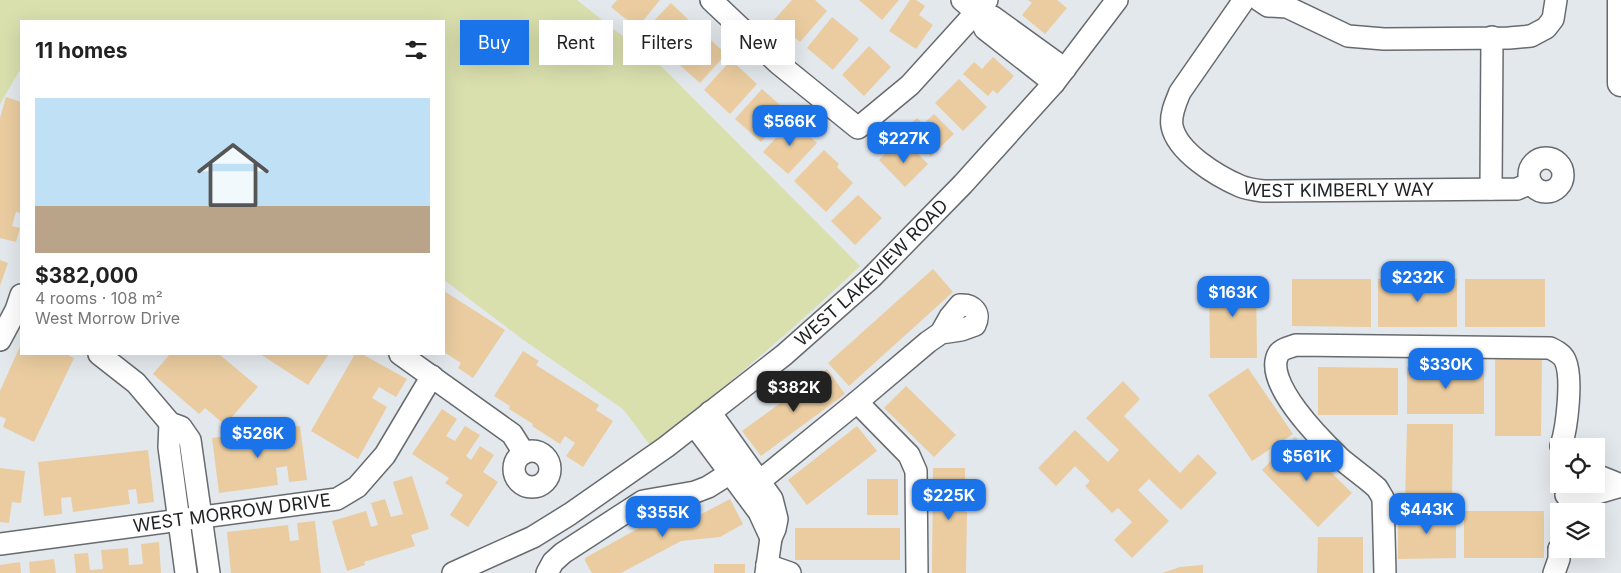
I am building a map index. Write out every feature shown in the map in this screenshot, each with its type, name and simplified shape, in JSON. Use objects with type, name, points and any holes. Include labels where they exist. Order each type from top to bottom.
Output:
[{"type":"main road","points":[[1621,0],[1621,83]]},
{"type":"street","points":[[711,0],[779,64],[858,128],[910,85],[975,4],[993,17],[1059,76]]},
{"type":"street","name":"WEST LAKEVIEW ROAD","points":[[453,573],[533,537],[630,473],[703,419],[784,355],[871,278],[963,184],[1059,76],[1117,0]]},
{"type":"street","name":"WEST KIMBERLY WAY","points":[[1244,0],[1180,92],[1173,110],[1172,125],[1177,138],[1195,160],[1242,187],[1262,191],[1517,189],[1531,183]]},
{"type":"street","points":[[1259,0],[1268,6],[1287,4],[1348,36],[1384,39],[1531,36],[1546,28],[1553,19],[1556,0]]},
{"type":"street","points":[[1491,189],[1492,37]]},
{"type":"street","points":[[0,340],[19,305]]},
{"type":"street","points":[[752,487],[928,342],[941,334]]},
{"type":"street","points":[[1385,573],[1382,498],[1378,489],[1340,458],[1296,409],[1280,387],[1276,376],[1279,352],[1296,345],[1550,348],[1559,352],[1565,360],[1568,372],[1568,415],[1563,438]]},
{"type":"street","points":[[100,355],[136,384],[170,423],[181,427],[190,440],[209,573]]},
{"type":"street","points":[[401,355],[512,434],[524,453]]},
{"type":"street","name":"WEST MORROW DRIVE","points":[[0,544],[338,498],[357,487],[385,455],[432,376]]},
{"type":"street","points":[[857,402],[909,455],[916,471],[917,573]]},
{"type":"street","points":[[703,419],[752,487],[772,498],[777,519],[776,530],[771,538],[767,569],[790,573]]},
{"type":"street","points":[[170,423],[169,447],[186,573]]},
{"type":"street","points":[[550,567],[563,553],[643,501],[695,492],[708,487],[738,468]]},
{"type":"street","points":[[1605,479],[1621,485]]},
{"type":"street","points":[[1564,497],[1594,494],[1621,485]]},
{"type":"street","points":[[1554,573],[1557,569],[1559,558]]},
{"type":"green space","points":[[0,0],[577,0],[602,20],[539,20],[539,65],[613,65],[613,28],[623,36],[623,65],[659,65],[663,68],[860,266],[757,358],[650,445],[623,409],[525,341],[445,281],[445,20],[20,20],[20,70],[0,104]]},
{"type":"building","points":[[617,0],[660,0],[644,20],[627,20],[611,7]]},
{"type":"building","points":[[792,0],[815,0],[827,11],[800,42],[795,38],[795,20],[774,20]]},
{"type":"building","points":[[859,0],[899,0],[882,20]]},
{"type":"building","points":[[910,0],[916,0],[925,6],[919,15],[933,25],[916,49],[889,31]]},
{"type":"building","points":[[1028,0],[1057,0],[1067,8],[1045,34],[1022,15],[1032,3]]},
{"type":"building","points":[[671,3],[689,20],[655,20]]},
{"type":"building","points":[[832,17],[859,39],[833,70],[807,48]]},
{"type":"building","points":[[711,40],[721,49],[721,60],[700,83],[680,65],[711,65]]},
{"type":"building","points":[[869,46],[891,67],[864,96],[842,75]]},
{"type":"building","points":[[993,57],[1014,76],[997,94],[993,90],[988,96],[963,74],[974,62],[982,69]]},
{"type":"building","points":[[726,65],[736,65],[757,84],[730,114],[704,90]]},
{"type":"building","points":[[959,79],[987,107],[963,131],[935,103]]},
{"type":"building","points":[[762,89],[788,112],[761,142],[735,119]]},
{"type":"building","points":[[6,97],[20,102],[20,213],[16,212],[12,226],[20,228],[16,242],[0,238],[0,118]]},
{"type":"building","points":[[934,114],[954,134],[931,156],[905,129],[917,118],[923,124]]},
{"type":"building","points":[[792,120],[817,143],[788,174],[763,152]]},
{"type":"building","points":[[893,146],[902,154],[910,146],[928,164],[905,187],[879,160]]},
{"type":"building","points":[[824,150],[839,164],[837,167],[853,183],[826,212],[794,181]]},
{"type":"building","points":[[858,195],[882,218],[855,245],[831,221]]},
{"type":"building","points":[[0,260],[8,263],[0,286]]},
{"type":"building","points":[[933,269],[953,292],[849,386],[828,363]]},
{"type":"building","points":[[1256,278],[1257,358],[1210,358],[1209,279]]},
{"type":"building","points":[[1292,279],[1371,279],[1371,327],[1292,326]]},
{"type":"building","points":[[1378,279],[1457,279],[1457,327],[1378,327]]},
{"type":"building","points":[[1465,279],[1545,279],[1545,327],[1465,327]]},
{"type":"building","points":[[445,292],[505,330],[473,378],[458,368],[461,363],[445,353]]},
{"type":"building","points":[[20,346],[20,355],[68,355],[74,358],[34,442],[3,427],[6,419],[0,416],[0,391]]},
{"type":"building","points":[[523,351],[539,361],[536,365],[599,405],[596,410],[613,421],[583,467],[566,456],[575,443],[565,436],[560,444],[532,426],[533,424],[509,409],[510,406],[494,396]]},
{"type":"building","points":[[169,355],[220,355],[258,387],[225,425],[205,408],[199,414],[153,374]]},
{"type":"building","points":[[262,355],[328,355],[308,385]]},
{"type":"building","points":[[354,355],[364,355],[407,379],[396,397],[379,387],[372,398],[387,407],[358,459],[311,431]]},
{"type":"building","points":[[1495,358],[1542,358],[1541,436],[1495,436]]},
{"type":"building","points":[[1318,367],[1398,368],[1398,415],[1318,415]]},
{"type":"building","points":[[1407,367],[1484,367],[1484,414],[1407,414]]},
{"type":"building","points":[[1248,368],[1293,434],[1252,461],[1208,395]]},
{"type":"building","points":[[827,369],[845,394],[761,456],[742,431]]},
{"type":"building","points":[[1123,381],[1140,399],[1124,416],[1180,473],[1198,454],[1217,473],[1181,510],[1149,479],[1138,490],[1169,521],[1132,558],[1114,540],[1132,522],[1118,508],[1112,513],[1085,486],[1090,481],[1075,466],[1056,486],[1038,468],[1075,430],[1108,462],[1119,450],[1086,418]]},
{"type":"building","points":[[906,386],[956,435],[934,457],[884,408]]},
{"type":"building","points":[[442,409],[457,419],[446,436],[455,441],[465,426],[480,435],[466,456],[471,460],[480,446],[494,455],[483,472],[498,482],[468,527],[450,515],[463,495],[445,483],[449,478],[412,454]]},
{"type":"building","points":[[1407,424],[1453,424],[1452,503],[1405,502]]},
{"type":"building","points":[[300,426],[307,480],[289,482],[287,466],[276,468],[278,485],[219,493],[212,438]]},
{"type":"building","points":[[857,426],[877,451],[807,505],[788,480]]},
{"type":"building","points":[[1295,437],[1352,493],[1318,527],[1262,470]]},
{"type":"building","points":[[148,450],[154,502],[138,504],[136,489],[128,490],[130,504],[73,512],[71,497],[61,498],[62,514],[44,516],[38,462]]},
{"type":"building","points":[[0,468],[25,471],[21,503],[12,502],[9,523],[0,522]]},
{"type":"building","points":[[933,468],[965,468],[965,512],[967,512],[966,573],[932,573]]},
{"type":"building","points":[[412,476],[429,529],[411,535],[415,546],[364,562],[365,565],[347,571],[332,521],[366,511],[371,527],[378,525],[371,503],[385,499],[391,517],[403,514],[393,482]]},
{"type":"building","points":[[867,479],[898,479],[898,515],[867,515]]},
{"type":"building","points":[[730,499],[743,524],[720,537],[681,541],[621,573],[592,573],[585,561],[585,558],[667,515],[678,514],[681,521],[692,519]]},
{"type":"building","points":[[1398,511],[1456,511],[1456,558],[1398,559]]},
{"type":"building","points":[[1464,511],[1544,511],[1544,558],[1464,558]]},
{"type":"building","points":[[315,521],[321,573],[231,573],[227,532],[288,525],[290,541],[299,540],[297,523]]},
{"type":"building","points":[[795,528],[900,528],[900,560],[795,560]]},
{"type":"building","points":[[1318,537],[1363,537],[1363,573],[1317,573]]},
{"type":"building","points":[[159,542],[161,573],[76,573],[74,554],[88,553],[90,570],[103,569],[101,550],[128,548],[129,565],[143,564],[141,544]]},
{"type":"building","points":[[54,559],[56,573],[30,573],[29,562]]},
{"type":"building","points":[[20,562],[21,573],[0,573],[0,565]]},
{"type":"building","points":[[714,564],[745,564],[745,573],[714,573]]},
{"type":"building","points":[[1203,565],[1203,573],[1162,573],[1180,567]]}]
